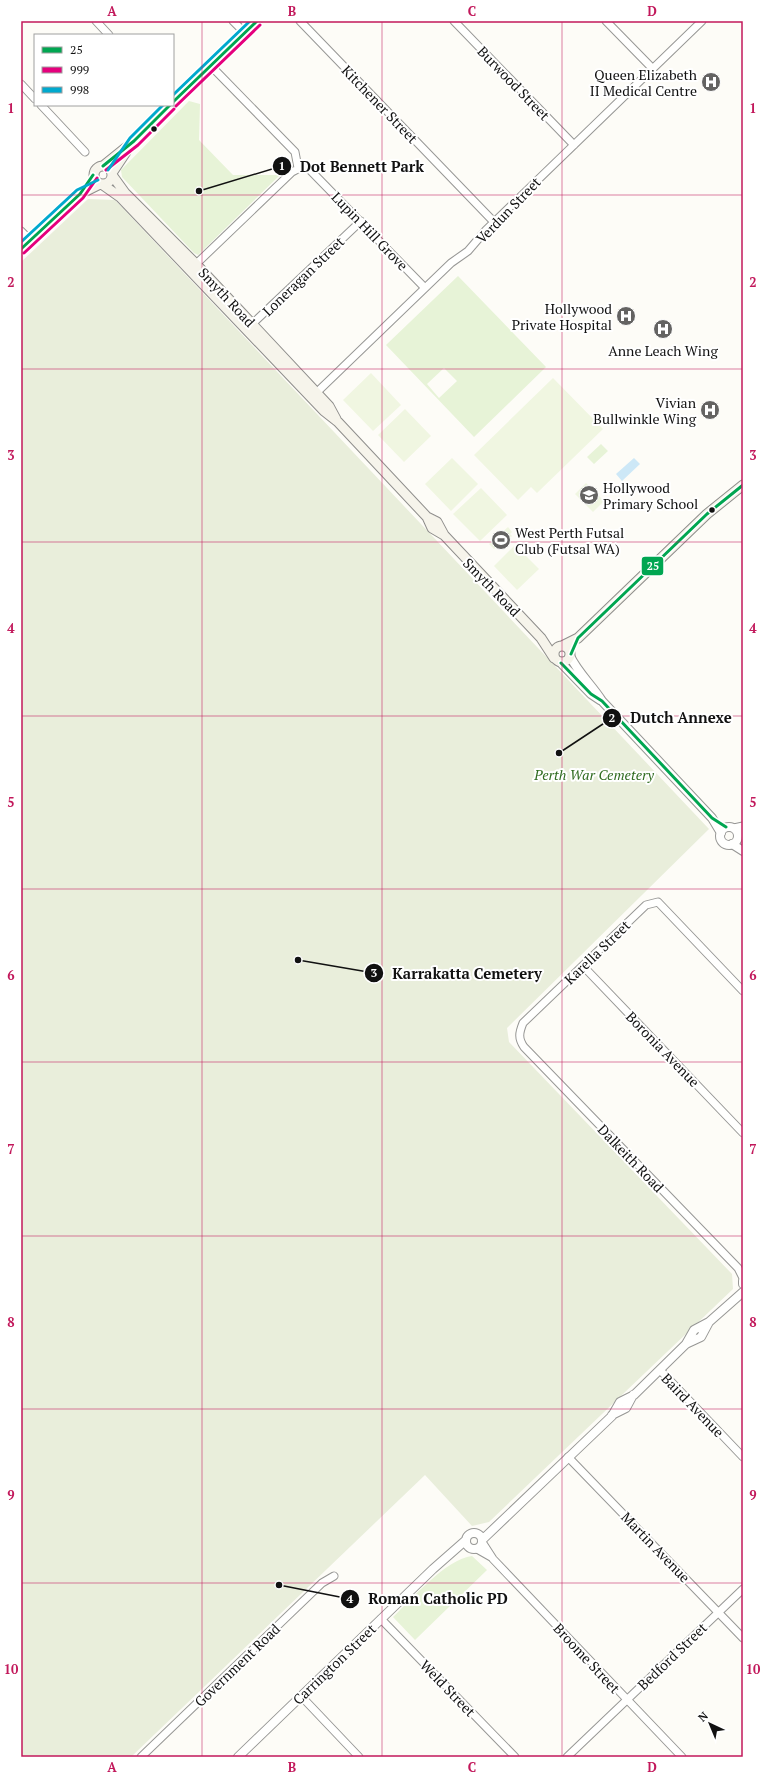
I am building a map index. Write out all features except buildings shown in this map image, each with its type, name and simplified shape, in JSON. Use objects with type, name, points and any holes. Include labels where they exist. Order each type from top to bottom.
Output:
[{"type":"main road","points":[[174,101],[257,21]]},
{"type":"main road","points":[[21,248],[80,194],[95,170],[103,166],[134,141],[169,106]]},
{"type":"main road","points":[[80,194],[108,183],[112,174],[134,141]]},
{"type":"main road","points":[[103,166],[108,167],[112,174]]},
{"type":"main road","name":"Smyth Road","points":[[112,174],[125,192],[196,264],[249,327]]},
{"type":"main road","points":[[93,175],[94,180],[102,185]]},
{"type":"main road","name":"Smyth Road","points":[[102,185],[120,197],[189,271],[249,327],[314,395],[426,517],[432,528],[444,535],[541,638],[558,660]]},
{"type":"main road","points":[[578,638],[567,661],[558,660],[554,651],[578,638],[707,514],[743,485]]},
{"type":"main road","name":"Smyth Road","points":[[541,638],[561,646]]},
{"type":"main road","points":[[561,646],[567,648],[571,655]]},
{"type":"street","points":[[96,21],[108,34]]},
{"type":"street","points":[[233,21],[245,33]]},
{"type":"street","name":"Kitchener Street","points":[[300,21],[494,222]]},
{"type":"street","name":"Burwood Street","points":[[454,21],[574,145]]},
{"type":"street","points":[[606,21],[653,69]]},
{"type":"street","name":"Verdun Street","points":[[314,395],[425,288],[452,263],[468,251],[494,222],[702,21]]},
{"type":"street","points":[[189,271],[292,172],[298,168],[295,152],[211,66]]},
{"type":"street","points":[[21,84],[34,98]]},
{"type":"street","points":[[42,106],[85,152]]},
{"type":"street","name":"Lupin Hill Grove","points":[[298,168],[310,170],[425,288]]},
{"type":"street","name":"Loneragan Street","points":[[249,327],[360,221]]},
{"type":"street","points":[[21,231],[30,240]]},
{"type":"street","name":"Smyth Road","points":[[571,655],[578,670],[602,701],[712,818],[733,832]]},
{"type":"street","name":"Smyth Road","points":[[558,660],[591,694],[602,701]]},
{"type":"street","points":[[733,832],[743,826]]},
{"type":"street","points":[[733,832],[736,841],[732,844],[743,851]]},
{"type":"street","points":[[733,832],[743,847]]},
{"type":"street","name":"Smyth Road","points":[[732,844],[722,842],[720,837],[733,832]]},
{"type":"street","name":"Karella Street","points":[[524,1047],[520,1040],[519,1032],[523,1023],[646,905],[658,902],[743,991]]},
{"type":"street","name":"Boronia Avenue","points":[[583,966],[743,1133]]},
{"type":"street","name":"Dalkeith Road","points":[[524,1047],[740,1270],[743,1279]]},
{"type":"street","points":[[732,1300],[743,1284],[743,1279]]},
{"type":"street","points":[[481,1539],[472,1533],[468,1535],[471,1546],[480,1547],[481,1539],[612,1416],[620,1402],[634,1395],[660,1370],[686,1344],[694,1330],[709,1322],[732,1300],[743,1292]]},
{"type":"street","name":"Baird Avenue","points":[[660,1370],[743,1457]]},
{"type":"street","name":"Martin Avenue","points":[[568,1457],[743,1638]]},
{"type":"street","name":"Broome Street","points":[[481,1539],[493,1558],[682,1757]]},
{"type":"street","name":"Broome Street","points":[[471,1546],[493,1558]]},
{"type":"street","name":"Carrington Street","points":[[238,1757],[433,1569],[450,1556],[471,1546]]},
{"type":"street","name":"Government Road","points":[[141,1757],[322,1583],[334,1576]]},
{"type":"street","name":"Bedford Street","points":[[566,1757],[743,1589]]},
{"type":"street","name":"Weld Street","points":[[381,1619],[514,1757]]},
{"type":"street","points":[[301,1696],[359,1757]]},
{"type":"green space","points":[[189,101],[200,104],[199,140],[233,175],[280,175],[198,255],[194,253],[122,177],[121,170]]},
{"type":"green space","name":"Perth War Cemetery","points":[[88,199],[115,200],[709,829],[507,1028],[509,1042],[732,1274],[733,1289],[489,1522],[472,1526],[425,1475],[131,1757],[21,1757],[21,262]]},
{"type":"green space","points":[[458,276],[546,367],[474,437],[386,345]],"holes":[[[444,368],[457,381],[439,398],[427,384]]]},
{"type":"green space","points":[[371,373],[401,405],[373,431],[343,400]]},
{"type":"green space","points":[[553,378],[603,429],[537,493],[531,487],[518,500],[474,455]]},
{"type":"green space","points":[[405,409],[431,436],[404,462],[378,435]]},
{"type":"green space","points":[[601,444],[608,451],[594,464],[587,457]]},
{"type":"green space","points":[[452,458],[478,484],[451,511],[425,484]]},
{"type":"green space","points":[[586,483],[604,501],[593,512],[575,494]]},
{"type":"green space","points":[[481,488],[507,515],[480,541],[453,514]]},
{"type":"green space","name":"West Perth Futsal Club (Futsal WA)","points":[[508,527],[512,532],[510,534],[512,536],[499,549],[497,547],[494,549],[489,544]]},
{"type":"green space","points":[[515,545],[539,569],[517,590],[494,566]]},
{"type":"green space","points":[[472,1556],[487,1570],[415,1640],[393,1617],[419,1591],[451,1564]]},
{"type":"water","points":[[634,458],[640,464],[622,481],[616,474]]},
{"type":"transit line","name":"998","points":[[174,94],[250,21]]},
{"type":"transit line","name":"25","points":[[174,101],[257,21]]},
{"type":"transit line","name":"999","points":[[176,106],[260,25]]},
{"type":"transit line","name":"998","points":[[108,170],[130,138],[162,106]]},
{"type":"transit line","name":"25","points":[[103,166],[134,141],[169,106]]},
{"type":"transit line","name":"999","points":[[106,170],[138,145],[174,109]]},
{"type":"transit line","name":"25","points":[[21,249],[80,194],[93,175]]},
{"type":"transit line","name":"999","points":[[24,253],[83,198],[97,178]]},
{"type":"transit line","name":"998","points":[[21,242],[77,190],[98,180]]},
{"type":"transit line","name":"25","points":[[571,654],[578,638],[707,514],[743,485]]},
{"type":"transit line","name":"25","points":[[561,663],[591,694],[602,701],[712,818],[726,827]]},
{"type":"place","name":"Queen Elizabeth II Medical Centre","points":[[711,82]]},
{"type":"place","name":"Dot Bennett Park","points":[[199,191]]},
{"type":"place","name":"Hollywood Private Hospital","points":[[626,316]]},
{"type":"place","name":"Anne Leach Wing","points":[[663,329]]},
{"type":"place","name":"Vivian Bullwinkle Wing","points":[[710,410]]},
{"type":"place","name":"Hollywood Primary School","points":[[589,495]]},
{"type":"place","name":"West Perth Futsal Club (Futsal WA)","points":[[501,540]]},
{"type":"place","name":"Dutch Annexe","points":[[559,753]]},
{"type":"place","name":"Karrakatta Cemetery","points":[[298,960]]},
{"type":"place","name":"Roman Catholic PD","points":[[279,1585]]}]
